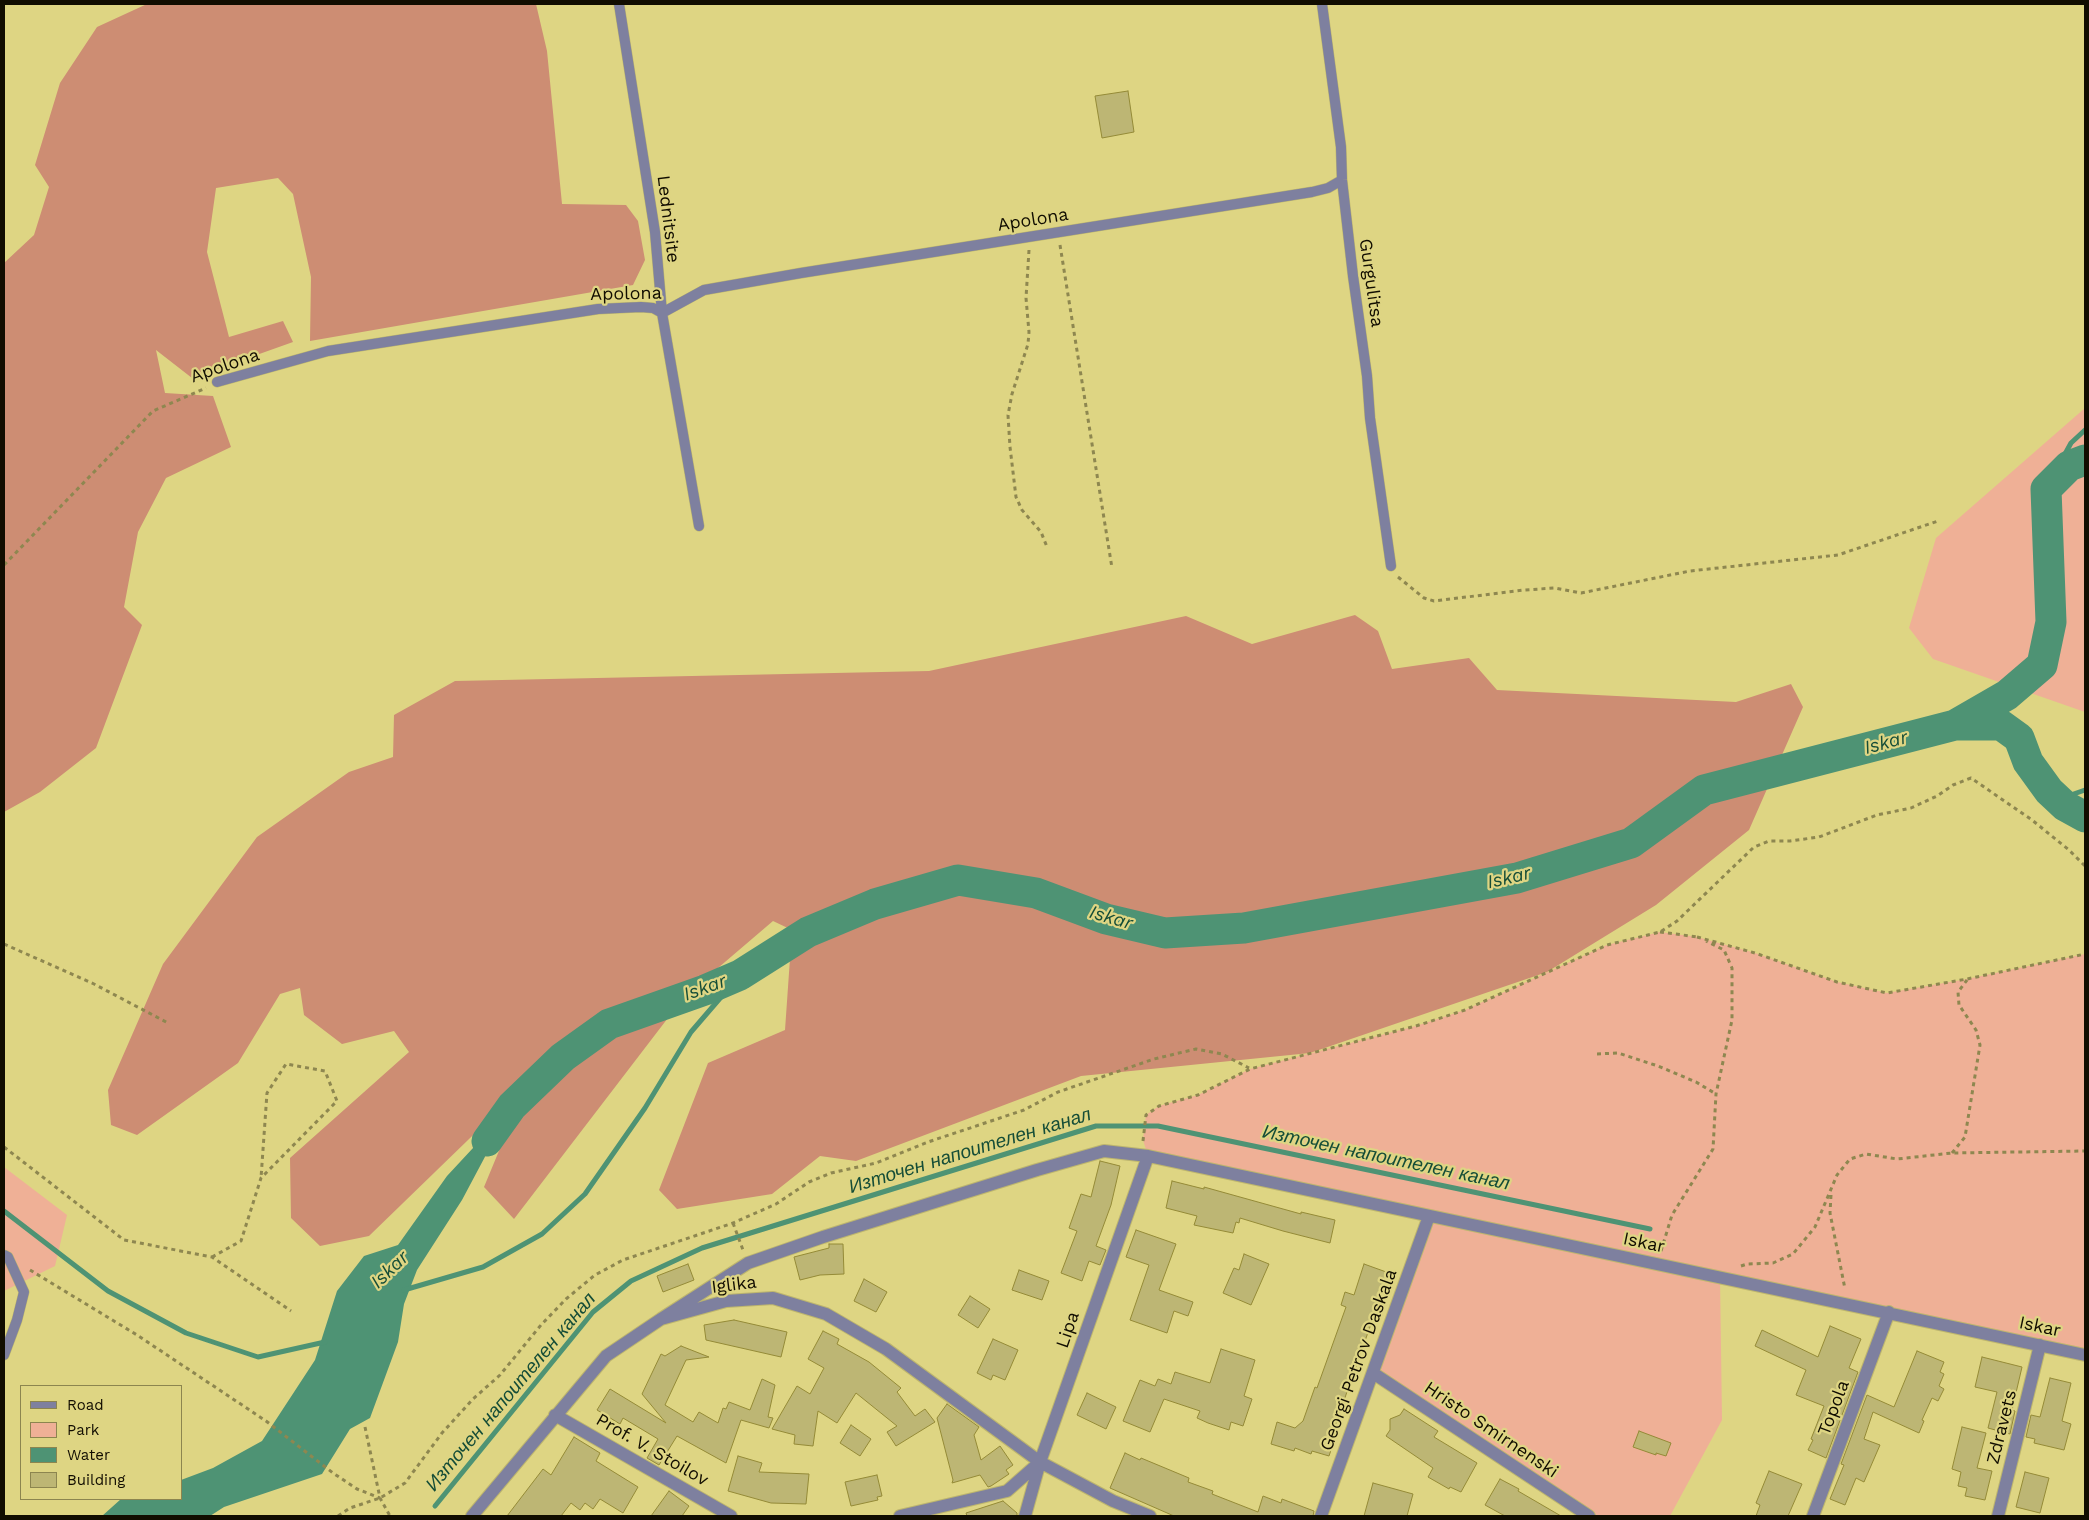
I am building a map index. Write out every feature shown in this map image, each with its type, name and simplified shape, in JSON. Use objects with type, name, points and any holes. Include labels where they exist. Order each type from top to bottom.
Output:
[{"type":"street","name":"Iskar","points":[[661,1319],[748,1263],[788,1248],[1028,1173],[1104,1152],[1148,1156],[2085,1355]]},
{"type":"street","name":"Lipa","points":[[1025,1516],[1040,1462],[1148,1156]]},
{"type":"street","name":"Georgi Petrov Daskala","points":[[1321,1516],[1430,1216]]},
{"type":"street","name":"Iglika","points":[[472,1516],[606,1356],[661,1319],[726,1301],[773,1298],[826,1314],[886,1349],[1040,1462]]},
{"type":"street","name":"Topola","points":[[1813,1516],[1889,1312]]},
{"type":"street","name":"Zdravets","points":[[1998,1516],[2040,1345]]},
{"type":"street","name":"Hristo Smirnenski","points":[[1373,1373],[1589,1516]]},
{"type":"street","name":"Prof. V. Stoilov","points":[[555,1415],[731,1516]]},
{"type":"street","points":[[900,1516],[1007,1491],[1040,1462],[1113,1501],[1150,1516]]},
{"type":"lane","name":"Lednitsite","points":[[619,4],[654,232],[662,313],[699,526]]},
{"type":"lane","name":"Gurgulitsa","points":[[1322,4],[1341,147],[1342,180],[1367,376],[1378,484],[1391,566]]},
{"type":"lane","name":"Apolona","points":[[218,382],[328,351],[598,309],[641,307],[653,308],[662,313],[704,290],[1312,192],[1328,188],[1342,180]]},
{"type":"lane","points":[[4,1355],[24,1292],[6,1256]]},
{"type":"path","points":[[1058,232],[1112,568]]},
{"type":"path","points":[[1030,237],[1026,298],[1030,332],[1025,356],[1012,394],[1008,415],[1016,497],[1022,510],[1041,532],[1047,547]]},
{"type":"path","name":"Apolona","points":[[4,565],[153,411],[218,382]]},
{"type":"path","points":[[1391,566],[1396,576],[1405,585],[1424,598],[1434,601],[1555,588],[1581,593],[1690,571],[1838,555],[1938,521]]},
{"type":"path","points":[[1143,1140],[1146,1115],[1159,1106],[1198,1095],[1250,1069],[1416,1026],[1465,1010],[1608,945],[1660,932],[1677,921],[1754,847],[1769,841],[1790,841],[1819,837],[1877,815],[1911,808],[1937,796],[1953,785],[1971,778],[2032,820],[2069,850],[2085,866]]},
{"type":"path","points":[[1660,932],[1697,937],[1756,953],[1837,982],[1887,993],[1967,979],[2085,954]]},
{"type":"path","points":[[1657,1264],[1672,1215],[1713,1149],[1716,1094],[1732,1020],[1732,968],[1724,950],[1697,937]]},
{"type":"path","points":[[4,944],[94,984],[168,1023]]},
{"type":"path","points":[[1952,1153],[1965,1137],[1980,1045],[1976,1030],[1959,1005],[1958,992],[1967,979]]},
{"type":"path","points":[[338,1516],[350,1508],[380,1498],[405,1483],[442,1433],[473,1399],[500,1374],[540,1325],[595,1274],[623,1260],[733,1223],[776,1204],[810,1182],[831,1173],[876,1163],[928,1142],[1024,1110],[1058,1092],[1154,1059],[1196,1049],[1222,1054],[1250,1069]]},
{"type":"path","points":[[1597,1054],[1618,1053],[1642,1061],[1696,1082],[1716,1094]]},
{"type":"path","points":[[212,1257],[241,1241],[261,1178],[267,1093],[286,1064],[325,1071],[337,1101],[261,1178]]},
{"type":"path","points":[[4,1147],[124,1240],[212,1257],[291,1311]]},
{"type":"path","points":[[1720,1277],[1729,1271],[1747,1264],[1774,1263],[1793,1254],[1815,1227],[1837,1175],[1850,1160],[1866,1154],[1897,1159],[1952,1153],[2085,1151]]},
{"type":"path","points":[[1831,1192],[1830,1214],[1844,1287],[1858,1306]]},
{"type":"path","points":[[733,1223],[743,1250]]},
{"type":"path","points":[[6,1256],[137,1335],[266,1421],[333,1473],[357,1489],[380,1498]]},
{"type":"path","points":[[365,1426],[380,1498],[390,1516]]},
{"type":"green space","points":[[2085,408],[2085,712],[1933,659],[1909,628],[1936,538]]},
{"type":"green space","points":[[1660,932],[1697,937],[1755,953],[1837,982],[1887,993],[1967,979],[2085,954],[2085,1355],[1720,1277],[1722,1420],[1670,1516],[1589,1516],[1373,1373],[1429,1216],[1148,1156],[1143,1140],[1146,1115],[1159,1106],[1198,1095],[1250,1069],[1416,1026],[1465,1010],[1607,945]]},
{"type":"green space","points":[[4,1167],[67,1215],[55,1266],[4,1291]]},
{"type":"shaded area","points":[[147,4],[536,4],[547,51],[562,204],[626,205],[638,221],[645,260],[633,285],[310,341],[311,277],[293,194],[278,178],[216,188],[207,252],[229,337],[283,321],[293,342],[192,378],[156,350],[165,393],[213,396],[231,447],[166,478],[138,532],[124,607],[142,625],[96,748],[40,792],[4,812],[4,263],[34,235],[49,187],[35,165],[60,83],[97,27]]},
{"type":"shaded area","points":[[1355,615],[1378,631],[1392,669],[1469,658],[1497,690],[1736,702],[1791,684],[1803,707],[1749,830],[1656,905],[1547,972],[1310,1053],[1081,1076],[856,1161],[820,1156],[772,1194],[677,1209],[659,1190],[708,1063],[785,1030],[792,930],[773,921],[684,997],[514,1219],[484,1187],[513,1117],[501,1108],[369,1236],[320,1246],[291,1218],[290,1158],[409,1052],[394,1031],[342,1044],[304,1015],[300,988],[280,994],[238,1063],[137,1135],[111,1125],[108,1090],[163,964],[257,837],[349,772],[393,757],[394,715],[455,681],[929,671],[1186,616],[1252,644]]},
{"type":"water","points":[[512,1106],[462,1200],[417,1270],[404,1304],[398,1342],[370,1418],[350,1429],[322,1474],[224,1507],[210,1516],[102,1516],[120,1500],[182,1500],[182,1480],[213,1468],[262,1441],[315,1360],[337,1291],[364,1256],[398,1245],[447,1176]]},
{"type":"building","points":[[1128,91],[1134,132],[1102,138],[1095,96]]},
{"type":"building","points":[[1100,1161],[1120,1166],[1111,1205],[1096,1246],[1106,1250],[1100,1265],[1089,1261],[1082,1281],[1061,1273],[1077,1231],[1069,1228],[1081,1194],[1091,1197]]},
{"type":"building","points":[[1172,1181],[1204,1189],[1204,1187],[1301,1214],[1301,1212],[1335,1220],[1330,1243],[1240,1218],[1239,1223],[1236,1222],[1233,1233],[1194,1225],[1197,1216],[1166,1208]]},
{"type":"building","points":[[1136,1230],[1176,1244],[1159,1290],[1193,1302],[1188,1316],[1174,1311],[1167,1333],[1130,1320],[1149,1265],[1126,1257]]},
{"type":"building","points":[[829,1244],[843,1244],[844,1274],[820,1275],[800,1280],[794,1257],[829,1248]]},
{"type":"building","points":[[1244,1254],[1269,1264],[1251,1305],[1223,1293],[1234,1268],[1239,1270]]},
{"type":"building","points":[[688,1264],[694,1280],[663,1292],[657,1276]]},
{"type":"building","points":[[1364,1264],[1389,1273],[1330,1440],[1334,1441],[1329,1456],[1312,1451],[1311,1454],[1295,1448],[1294,1451],[1271,1444],[1277,1422],[1295,1428],[1303,1421],[1346,1307],[1341,1305],[1345,1292],[1354,1295]]},
{"type":"building","points":[[1019,1270],[1049,1281],[1042,1300],[1012,1290]]},
{"type":"building","points":[[864,1279],[887,1292],[876,1312],[854,1301]]},
{"type":"building","points":[[970,1296],[990,1309],[978,1328],[958,1315]]},
{"type":"building","points":[[734,1320],[787,1332],[781,1357],[706,1340],[704,1325]]},
{"type":"building","points":[[1830,1326],[1861,1339],[1849,1368],[1858,1372],[1826,1458],[1808,1450],[1824,1406],[1796,1395],[1806,1370],[1755,1346],[1762,1330],[1818,1357]]},
{"type":"building","points":[[823,1331],[839,1339],[837,1344],[869,1362],[901,1388],[897,1392],[915,1416],[925,1409],[935,1422],[896,1446],[887,1432],[897,1426],[856,1393],[837,1423],[818,1411],[813,1446],[794,1444],[795,1435],[772,1429],[797,1386],[810,1394],[824,1368],[808,1359]]},
{"type":"building","points":[[993,1339],[1018,1350],[1005,1380],[993,1375],[991,1380],[977,1373]]},
{"type":"building","points":[[681,1346],[709,1357],[686,1360],[665,1405],[693,1422],[699,1412],[718,1423],[723,1408],[726,1409],[729,1402],[750,1410],[762,1379],[775,1385],[768,1417],[773,1418],[769,1428],[741,1420],[726,1463],[677,1436],[659,1465],[647,1458],[658,1439],[623,1418],[620,1424],[597,1410],[610,1389],[666,1423],[642,1394],[661,1354],[665,1356]]},
{"type":"building","points":[[1221,1349],[1255,1360],[1244,1396],[1252,1399],[1243,1426],[1231,1422],[1229,1430],[1208,1423],[1197,1418],[1200,1411],[1164,1399],[1150,1432],[1123,1421],[1140,1380],[1155,1386],[1158,1379],[1171,1384],[1175,1372],[1210,1383]]},
{"type":"building","points":[[1917,1351],[1944,1362],[1940,1372],[1944,1374],[1939,1386],[1944,1389],[1938,1401],[1932,1398],[1922,1420],[1924,1421],[1919,1433],[1873,1412],[1864,1439],[1880,1445],[1864,1482],[1856,1478],[1845,1505],[1830,1499],[1844,1465],[1841,1464],[1867,1395],[1894,1407]]},
{"type":"building","points":[[1982,1357],[2022,1367],[2012,1410],[2015,1411],[2010,1434],[1988,1428],[1997,1392],[1975,1387]]},
{"type":"building","points":[[2050,1378],[2071,1383],[2062,1421],[2071,1424],[2064,1450],[2034,1443],[2035,1439],[2026,1437],[2031,1415],[2040,1417]]},
{"type":"building","points":[[1087,1393],[1116,1407],[1106,1429],[1077,1415]]},
{"type":"building","points":[[947,1404],[979,1427],[974,1435],[981,1460],[1000,1446],[1013,1465],[1006,1470],[1009,1474],[988,1487],[980,1475],[952,1483],[953,1480],[937,1418]]},
{"type":"building","points":[[1404,1409],[1438,1431],[1434,1437],[1477,1463],[1461,1492],[1450,1487],[1449,1489],[1428,1477],[1433,1468],[1386,1436],[1390,1430],[1390,1419],[1400,1415]]},
{"type":"building","points":[[851,1425],[871,1439],[860,1456],[840,1443]]},
{"type":"building","points":[[1962,1427],[1986,1433],[1977,1468],[1992,1471],[1985,1500],[1965,1496],[1967,1488],[1958,1486],[1961,1472],[1952,1469]]},
{"type":"building","points":[[1639,1431],[1671,1443],[1666,1456],[1656,1453],[1656,1455],[1633,1447]]},
{"type":"building","points":[[574,1437],[600,1453],[596,1461],[638,1487],[623,1513],[600,1499],[593,1509],[585,1503],[580,1510],[571,1503],[561,1516],[507,1516],[543,1469],[551,1475]]},
{"type":"building","points":[[1125,1453],[1189,1478],[1188,1482],[1213,1491],[1212,1494],[1258,1512],[1263,1496],[1281,1503],[1282,1499],[1314,1511],[1313,1516],[1174,1516],[1110,1488]]},
{"type":"building","points":[[738,1456],[762,1463],[759,1472],[809,1474],[806,1504],[771,1503],[728,1491]]},
{"type":"building","points":[[1769,1471],[1802,1484],[1788,1516],[1756,1516],[1760,1505],[1756,1503]]},
{"type":"building","points":[[2025,1472],[2049,1478],[2040,1513],[2016,1507]]},
{"type":"building","points":[[877,1475],[882,1496],[877,1497],[878,1500],[851,1506],[845,1482]]},
{"type":"building","points":[[1500,1479],[1561,1516],[1505,1516],[1485,1505]]},
{"type":"building","points":[[1373,1483],[1413,1494],[1407,1516],[1364,1516]]},
{"type":"building","points":[[669,1491],[689,1506],[682,1516],[651,1516]]},
{"type":"building","points":[[1003,1501],[1017,1513],[1017,1516],[967,1516],[966,1513]]},
{"type":"waterway","points":[[2046,489],[2071,443],[2085,430]]},
{"type":"waterway","name":"Iskar","points":[[487,1141],[512,1106],[563,1057],[609,1024],[705,990],[740,975],[808,932],[875,904],[958,880],[1036,893],[1106,919],[1165,933],[1244,928],[1517,878],[1631,843],[1704,790],[1955,725],[2007,695],[2042,665],[2051,622],[2046,489],[2069,466],[2085,460]]},
{"type":"waterway","points":[[1956,725],[2001,725],[2019,738],[2028,762],[2049,791],[2065,806],[2085,817]]},
{"type":"waterway","points":[[2049,791],[2068,796],[2085,790]]},
{"type":"waterway","points":[[404,1290],[483,1267],[542,1234],[585,1194],[645,1108],[691,1032],[740,975]]},
{"type":"waterway","name":"Източен напоителен канал","points":[[435,1506],[593,1312],[631,1281],[702,1248],[1096,1126],[1158,1126],[1650,1229]]},
{"type":"waterway","points":[[4,1211],[108,1291],[186,1333],[258,1357],[325,1342]]}]
